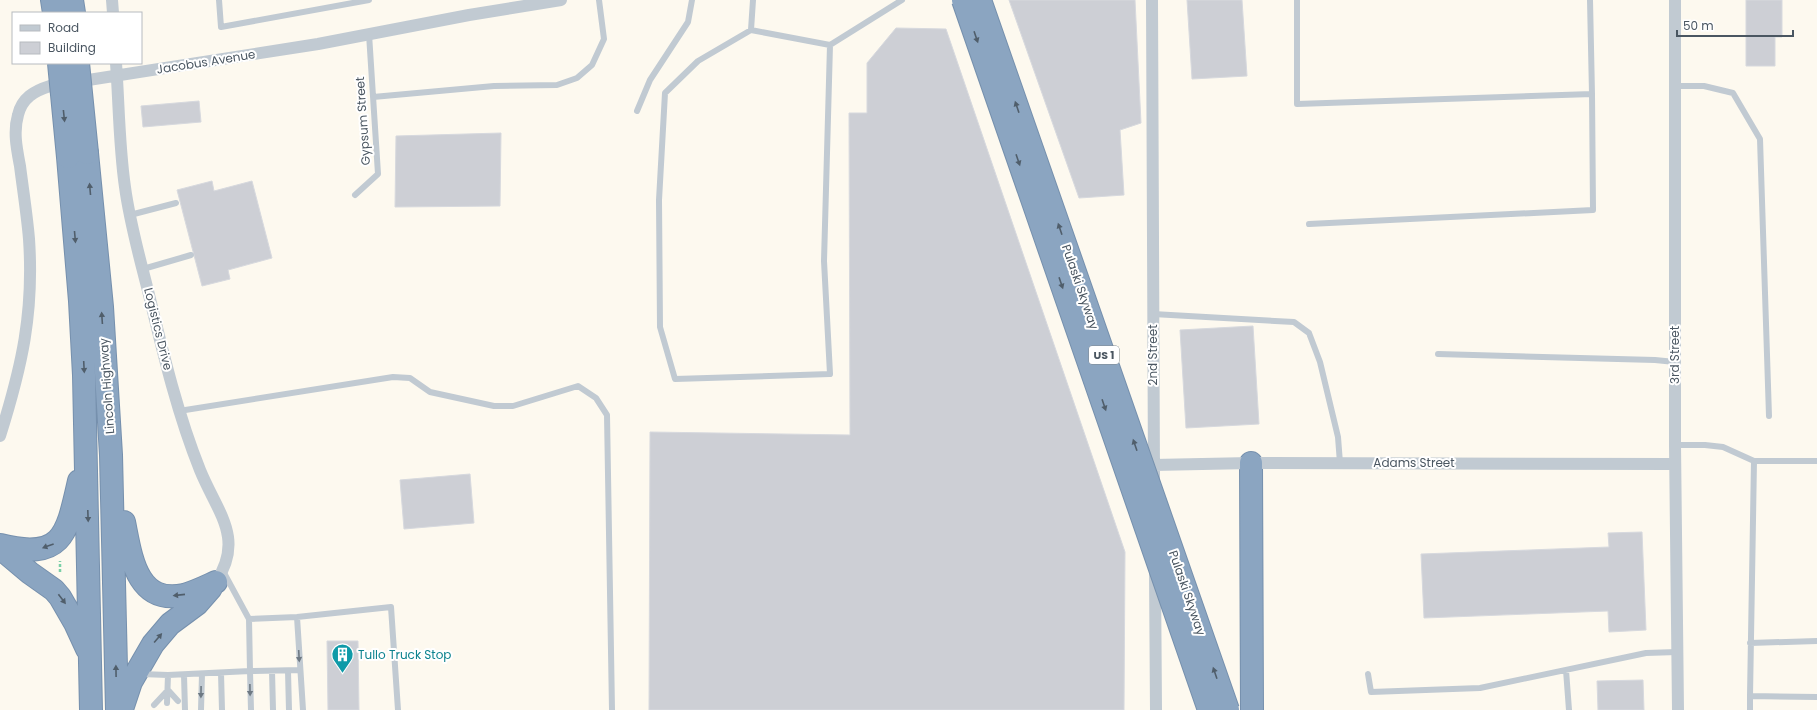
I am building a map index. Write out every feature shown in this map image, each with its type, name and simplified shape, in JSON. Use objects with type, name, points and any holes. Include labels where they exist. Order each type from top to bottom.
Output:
[{"type":"highway","points":[[52,0],[54,12]]},
{"type":"highway","points":[[72,0],[74,12]]},
{"type":"highway","name":"Pulaski Skyway","points":[[963,0],[1209,710]]},
{"type":"highway","name":"Pulaski Skyway","points":[[980,0],[1228,710]]},
{"type":"highway","name":"Lincoln Highway","points":[[59,64],[77,155],[102,307],[111,455],[115,556],[117,710]]},
{"type":"highway","name":"Lincoln Highway","points":[[78,64],[77,155],[80,301],[86,449],[91,710]]},
{"type":"highway","points":[[0,546],[31,550],[43,548],[58,541],[70,520],[86,449]]},
{"type":"highway","points":[[111,455],[132,561],[135,570],[145,585],[158,593],[174,596],[191,593],[219,577]]},
{"type":"highway","points":[[1251,463],[1252,710]]},
{"type":"highway","points":[[0,546],[30,573],[54,590],[60,597],[76,623],[90,658]]},
{"type":"highway","points":[[121,710],[146,653],[162,633],[196,604],[219,577]]},
{"type":"street","points":[[112,0],[113,12]]},
{"type":"street","name":"Jacobus Avenue","points":[[0,436],[24,349],[30,306],[29,237],[17,145],[18,116],[20,108],[29,95],[42,88],[369,34],[469,15],[562,0]]},
{"type":"street","name":"2nd Street","points":[[1152,0],[1153,465],[1156,710]]},
{"type":"street","name":"3rd Street","points":[[1675,0],[1675,464],[1678,710]]},
{"type":"street","name":"Logistics Drive","points":[[116,64],[123,172],[130,215],[179,411],[203,476],[227,530],[230,547],[227,563],[219,577]]},
{"type":"street","name":"Adams Street","points":[[1153,465],[1251,463],[1675,464]]},
{"type":"lane","points":[[219,0],[221,27],[369,0]]},
{"type":"lane","points":[[373,98],[494,86],[557,86],[577,78],[592,65],[604,39],[599,0]]},
{"type":"lane","points":[[637,111],[650,80],[688,22],[692,0]]},
{"type":"lane","points":[[751,30],[753,0]]},
{"type":"lane","points":[[830,45],[824,260],[830,374],[676,378],[660,327],[659,200],[665,93],[698,61],[751,30],[830,45],[902,0]]},
{"type":"lane","points":[[1297,0],[1297,104],[1592,94]]},
{"type":"lane","points":[[1309,224],[1593,210],[1590,0]]},
{"type":"lane","name":"Gypsum Street","points":[[355,195],[378,174],[369,34]]},
{"type":"lane","points":[[1675,86],[1704,86],[1733,93],[1760,139],[1769,416]]},
{"type":"lane","points":[[130,215],[176,203]]},
{"type":"lane","points":[[143,269],[191,255]]},
{"type":"lane","points":[[1153,314],[1294,322],[1310,333],[1320,362],[1338,437],[1340,463]]},
{"type":"lane","points":[[1438,354],[1654,360],[1675,362]]},
{"type":"lane","points":[[179,411],[393,377],[410,378],[430,392],[494,406],[513,406],[578,386],[596,398],[607,415],[612,710]]},
{"type":"lane","points":[[1675,445],[1706,445],[1723,447],[1754,461],[1817,461]]},
{"type":"lane","points":[[1750,710],[1754,461]]},
{"type":"lane","points":[[219,577],[249,619],[251,710]]},
{"type":"lane","points":[[249,619],[297,617],[392,607],[398,710]]},
{"type":"lane","points":[[297,617],[303,710]]},
{"type":"lane","points":[[1750,643],[1817,640]]},
{"type":"lane","points":[[1368,674],[1371,692],[1480,688],[1646,653],[1677,652]]},
{"type":"lane","points":[[136,673],[168,676],[250,671],[300,670]]},
{"type":"lane","points":[[1566,670],[1569,710]]},
{"type":"lane","points":[[272,671],[273,710]]},
{"type":"lane","points":[[288,671],[289,710]]},
{"type":"lane","points":[[221,673],[222,710]]},
{"type":"lane","points":[[201,710],[202,674]]},
{"type":"lane","points":[[184,675],[185,710]]},
{"type":"lane","points":[[167,703],[168,676]]},
{"type":"lane","points":[[168,690],[178,701]]},
{"type":"lane","points":[[154,705],[168,690]]},
{"type":"lane","points":[[1750,696],[1817,698]]},
{"type":"path","points":[[60,555],[60,577]]},
{"type":"shaded area","points":[[0,0],[1817,0],[1817,710],[0,710]]},
{"type":"building","points":[[1009,0],[1135,0],[1141,123],[1120,130],[1124,195],[1079,198]]},
{"type":"building","points":[[1187,0],[1242,0],[1247,76],[1192,79]]},
{"type":"building","points":[[1746,0],[1782,0],[1782,37],[1775,37],[1775,66],[1746,66]]},
{"type":"building","points":[[896,28],[946,29],[1125,552],[1124,710],[649,710],[650,432],[850,435],[849,113],[867,113],[867,63]]},
{"type":"building","points":[[199,101],[201,122],[143,127],[141,106]]},
{"type":"building","points":[[501,133],[500,206],[395,207],[396,136]]},
{"type":"building","points":[[212,181],[214,191],[252,181],[272,258],[228,270],[230,279],[202,286],[177,190]]},
{"type":"building","points":[[1253,326],[1259,424],[1186,428],[1180,330]]},
{"type":"building","points":[[470,474],[474,523],[404,529],[400,480]]},
{"type":"building","points":[[1642,532],[1646,630],[1609,632],[1608,611],[1424,618],[1421,554],[1609,547],[1608,533]]},
{"type":"building","name":"Tullo Truck Stop","points":[[327,641],[358,641],[359,710],[328,710]]},
{"type":"building","points":[[1643,680],[1644,710],[1598,710],[1597,681]]},
{"type":"place","name":"Tullo Truck Stop","points":[[343,674]]}]
